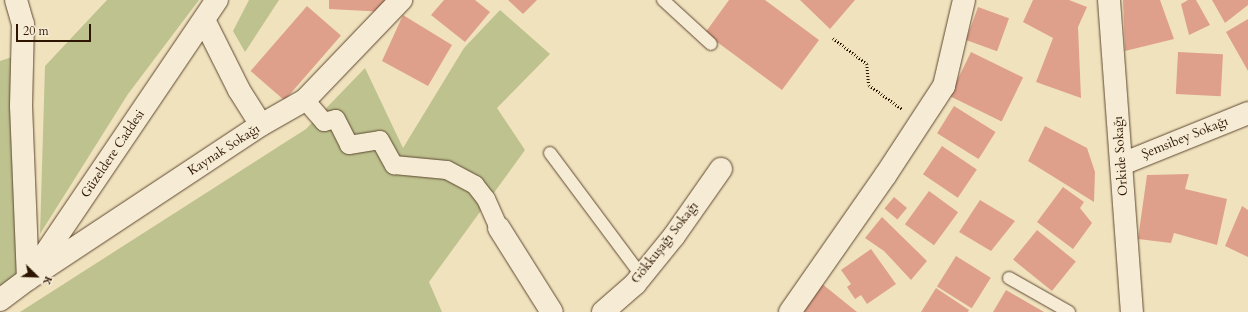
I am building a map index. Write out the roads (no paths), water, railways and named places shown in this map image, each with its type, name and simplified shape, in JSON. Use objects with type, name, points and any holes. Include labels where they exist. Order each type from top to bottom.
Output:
[{"type":"street","points":[[16,0],[23,24],[21,106],[28,278]]},
{"type":"street","name":"Güzeldere Caddesi","points":[[0,300],[28,278],[217,0]]},
{"type":"street","name":"Kaynak Sokağı","points":[[28,278],[261,125],[305,100],[401,0]]},
{"type":"street","points":[[790,312],[944,86],[964,0]]},
{"type":"street","name":"Orkide Sokağı","points":[[1109,0],[1132,312]]},
{"type":"street","points":[[204,20],[239,90],[261,125]]},
{"type":"street","points":[[305,100],[324,122],[336,119],[349,145],[380,140],[394,165],[447,170],[475,184],[486,199],[499,228],[552,312]]},
{"type":"street","name":"Şemsibey Sokağı","points":[[1122,164],[1248,113]]},
{"type":"street","name":"Gökkuşağı Sokağı","points":[[603,312],[641,276],[674,236],[721,168]]},
{"type":"lane","points":[[663,0],[711,44]]},
{"type":"lane","points":[[550,153],[641,276]]},
{"type":"lane","points":[[1009,278],[1069,312]]}]
